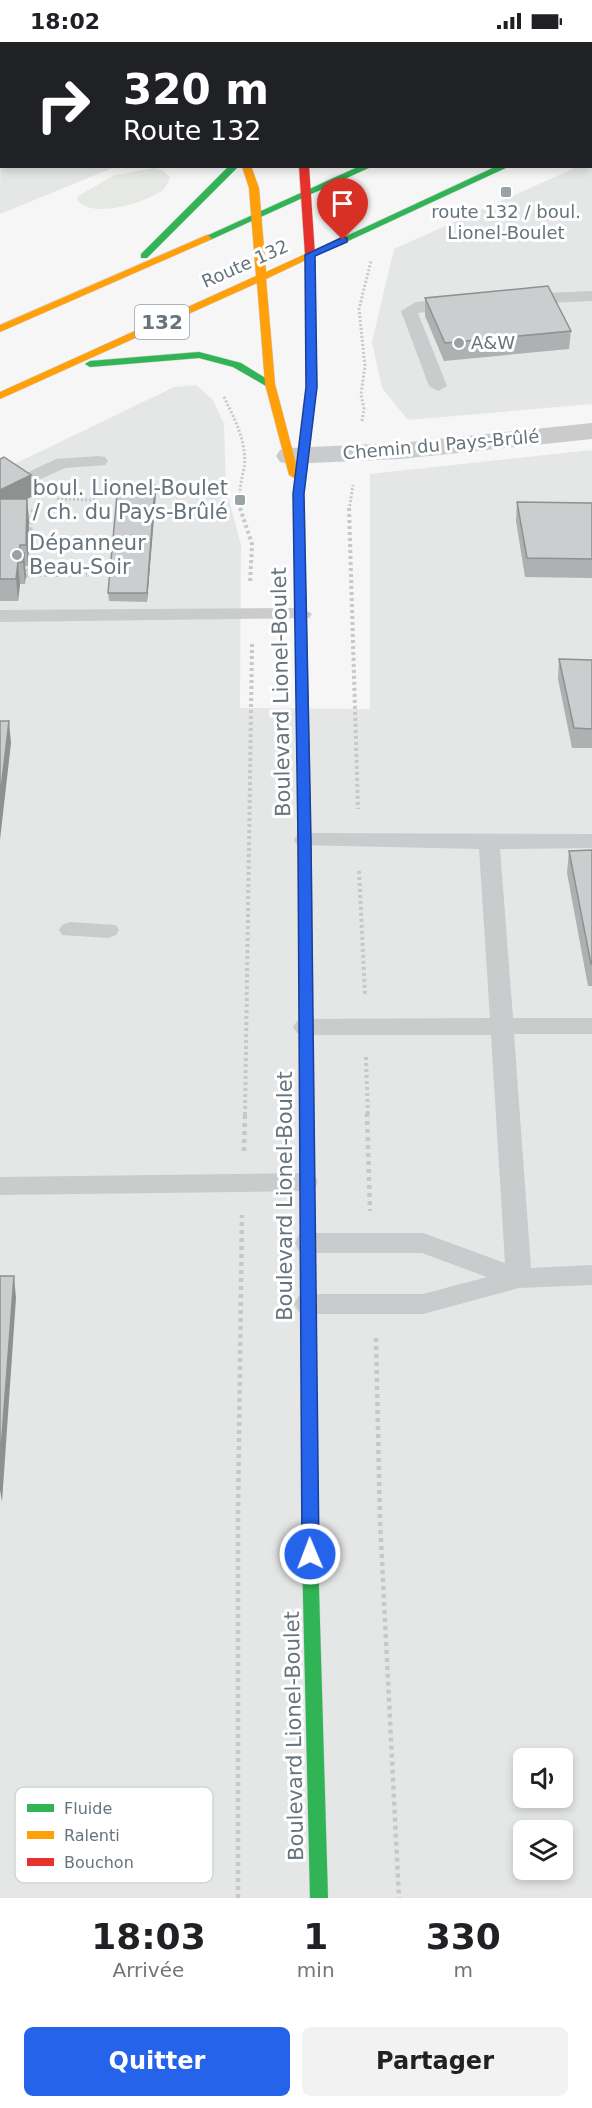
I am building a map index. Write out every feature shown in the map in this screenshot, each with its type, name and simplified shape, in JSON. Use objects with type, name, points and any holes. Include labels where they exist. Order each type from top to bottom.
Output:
[{"type":"main road","points":[[127,272],[233,168]]},
{"type":"main road","name":"Boulevard Lionel-Boulet","points":[[247,168],[254,188],[270,384],[296,456],[299,494],[305,840],[306,1243],[318,1898]]},
{"type":"main road","name":"Boulevard Lionel-Boulet","points":[[296,456],[312,387],[310,255],[304,168]]},
{"type":"main road","name":"Route 132","points":[[0,329],[365,168]]},
{"type":"main road","name":"Route 132","points":[[0,396],[502,168]]},
{"type":"main road","points":[[65,367],[199,356],[237,365],[270,384]]},
{"type":"street","name":"Chemin du Pays-Brûlé","points":[[296,456],[400,451],[592,431]]},
{"type":"lane","points":[[510,300],[592,296]]},
{"type":"lane","points":[[438,386],[409,311],[434,304],[468,302]]},
{"type":"lane","points":[[16,485],[62,463],[99,461]]},
{"type":"lane","points":[[0,616],[302,614]]},
{"type":"lane","points":[[305,840],[592,841]]},
{"type":"lane","points":[[489,842],[519,1278]]},
{"type":"lane","points":[[70,930],[108,930]]},
{"type":"lane","points":[[305,1027],[592,1026]]},
{"type":"lane","points":[[0,1186],[306,1182]]},
{"type":"lane","points":[[306,1243],[423,1243],[519,1278]]},
{"type":"lane","points":[[307,1304],[423,1304],[519,1278],[592,1275]]},
{"type":"path","points":[[364,409],[361,394],[365,366],[359,309],[371,267]]},
{"type":"path","name":"Boulevard Lionel-Boulet","points":[[220,392],[240,429],[244,467],[239,483],[240,507],[252,544],[250,587]]},
{"type":"path","points":[[355,482],[350,491],[349,506],[358,814]]},
{"type":"path","points":[[25,584],[33,500]]},
{"type":"path","points":[[54,500],[95,500]]},
{"type":"path","points":[[26,575],[87,575]]},
{"type":"path","name":"Boulevard Lionel-Boulet","points":[[244,1149],[252,633]]},
{"type":"path","points":[[359,865],[365,1005]]},
{"type":"path","points":[[366,1060],[371,1221]]},
{"type":"path","name":"Boulevard Lionel-Boulet","points":[[238,1898],[242,1221]]},
{"type":"path","points":[[375,1333],[380,1521],[399,1898]]},
{"type":"shaded area","points":[[0,168],[113,168],[0,214]]},
{"type":"shaded area","points":[[154,168],[164,171],[170,177],[162,190],[142,201],[104,209],[83,205],[77,199],[78,196],[115,175]]},
{"type":"shaded area","points":[[575,168],[592,168],[592,404],[408,420],[382,388],[372,342],[394,249]]},
{"type":"shaded area","points":[[196,385],[213,400],[224,424],[226,489],[241,545],[240,708],[370,709],[370,474],[592,450],[592,1898],[0,1898],[0,471],[174,387]]},
{"type":"building","points":[[548,286],[571,331],[445,343],[425,298]]},
{"type":"building","points":[[4,457],[31,475],[0,490],[0,459]]},
{"type":"building","points":[[118,484],[155,485],[147,593],[108,593]]},
{"type":"building","points":[[0,499],[27,499],[26,545],[20,545],[19,553],[24,553],[23,562],[18,562],[16,579],[0,579]]},
{"type":"building","points":[[517,502],[592,503],[592,559],[527,558]]},
{"type":"building","points":[[559,659],[592,660],[592,729],[574,728]]},
{"type":"building","points":[[0,721],[9,721],[0,798]]},
{"type":"building","points":[[592,850],[592,963],[591,964],[569,851]]},
{"type":"building","points":[[0,1276],[14,1276],[0,1463]]},
{"type":"traffic: fast","points":[[144,256],[233,168]]},
{"type":"traffic: fast","points":[[207,238],[364,168]]},
{"type":"traffic: fast","points":[[343,240],[502,168]]},
{"type":"traffic: fast","points":[[303,725],[299,494],[312,387],[311,338]]},
{"type":"traffic: fast","points":[[90,364],[199,355],[237,365],[270,384]]},
{"type":"traffic: fast","points":[[308,1236],[310,1554],[319,1898]]},
{"type":"traffic: slow","points":[[247,168],[254,188],[270,384],[294,475]]},
{"type":"traffic: slow","points":[[0,329],[207,238]]},
{"type":"traffic: slow","points":[[0,396],[343,240]]},
{"type":"traffic: slow","points":[[305,888],[308,1236]]},
{"type":"traffic: jam","points":[[304,168],[310,255],[311,338]]},
{"type":"traffic: jam","points":[[303,725],[305,888]]},
{"type":"place","name":"route 132 / boul. Lionel-Boulet","points":[[506,192]]},
{"type":"place","name":"A&W","points":[[459,343]]},
{"type":"place","name":"boul. Lionel-Boulet / ch. du Pays-Brûlé","points":[[240,500]]},
{"type":"place","name":"Dépanneur Beau-Soir","points":[[17,555]]},
{"type":"route","points":[[310,1554],[306,1243],[305,840],[299,494],[312,387],[310,255],[343,240]]}]
